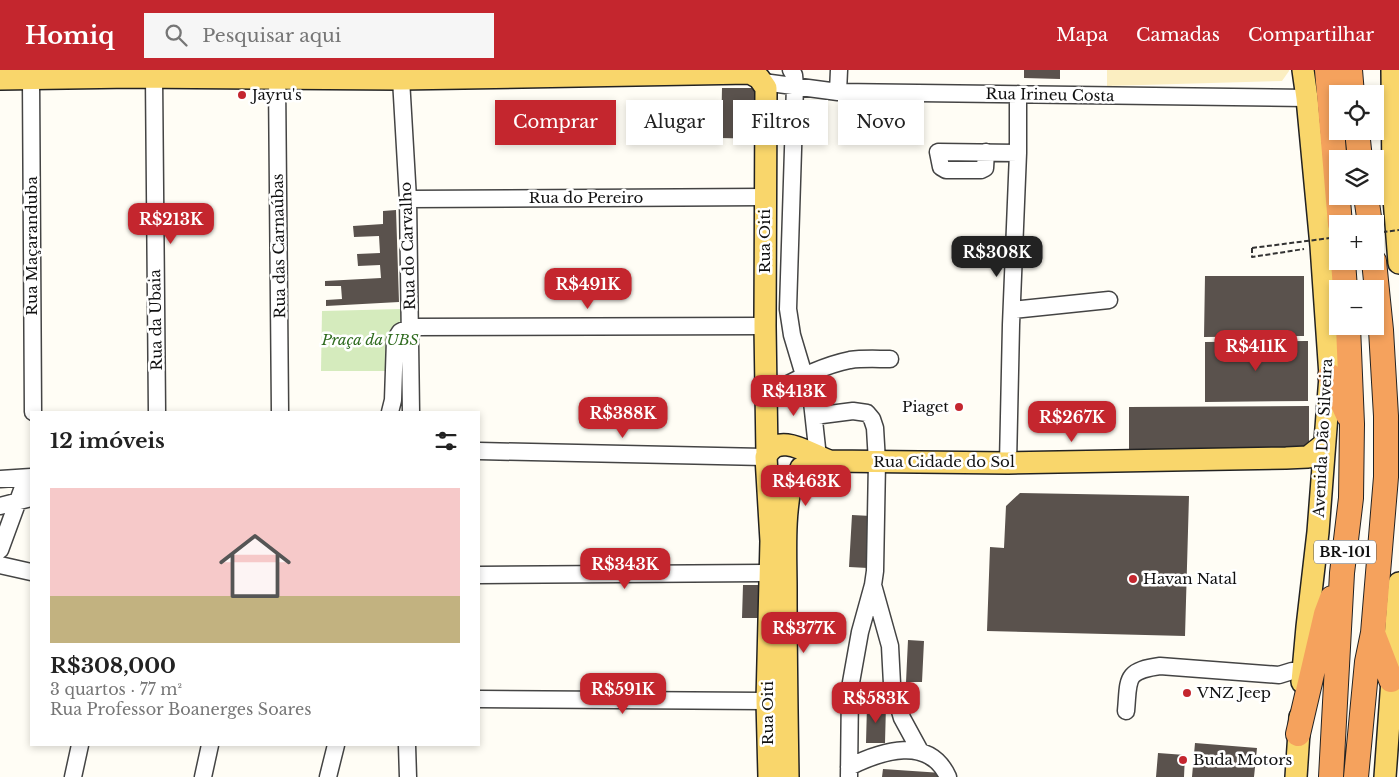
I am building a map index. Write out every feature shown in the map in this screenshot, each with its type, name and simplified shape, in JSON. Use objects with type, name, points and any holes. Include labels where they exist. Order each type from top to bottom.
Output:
[{"type":"highway","points":[[1327,70],[1339,215]]},
{"type":"highway","points":[[1350,70],[1351,85]]},
{"type":"highway","name":"BR-101","points":[[1356,777],[1364,689],[1373,633],[1383,521],[1386,442],[1381,330],[1375,270]]},
{"type":"highway","name":"BR-101","points":[[1331,777],[1342,573],[1351,498],[1352,424],[1348,335]]},
{"type":"highway","points":[[1330,376],[1352,424]]},
{"type":"highway","points":[[1298,734],[1326,614],[1342,573]]},
{"type":"highway","points":[[1373,633],[1391,680]]},
{"type":"main road","name":"Avenida Dão Silveira","points":[[1302,70],[1329,242]]},
{"type":"main road","points":[[1392,70],[1392,185],[1399,263]]},
{"type":"main road","points":[[0,79],[132,74],[154,77],[191,74],[412,76],[673,72],[750,73],[761,80]]},
{"type":"main road","name":"Rua Oiti","points":[[761,80],[766,88],[765,326],[767,460],[771,541],[768,701],[769,777]]},
{"type":"main road","name":"Avenida Dão Silveira","points":[[1296,777],[1303,670],[1318,524],[1330,376],[1329,270]]},
{"type":"main road","name":"Rua Oiti","points":[[767,401],[791,445],[799,452],[802,460],[810,466],[788,497],[786,570],[788,777]]},
{"type":"main road","points":[[767,460],[774,446],[791,445]]},
{"type":"main road","name":"Rua Cidade do Sol","points":[[767,460],[774,476],[783,479],[810,466],[877,462],[1008,463],[1308,457],[1323,446]]},
{"type":"main road","points":[[1385,777],[1399,582]]},
{"type":"street","points":[[838,92],[839,70]]},
{"type":"street","name":"Rua das Carnaúbas","points":[[280,411],[290,76]]},
{"type":"street","name":"Rua do Carvalho","points":[[411,411],[408,199],[412,76]]},
{"type":"street","name":"Rua da Ubaia","points":[[154,77],[157,411]]},
{"type":"street","points":[[793,78],[788,310],[792,335],[812,402],[814,416],[810,466]]},
{"type":"street","name":"Rua Irineu Costa","points":[[761,80],[793,78],[838,92],[1307,98]]},
{"type":"street","name":"Rua Maçaranduba","points":[[31,79],[33,411]]},
{"type":"street","points":[[1008,463],[1018,153],[1018,94]]},
{"type":"street","points":[[986,152],[1018,153]]},
{"type":"street","name":"Rua do Pereiro","points":[[408,199],[765,198]]},
{"type":"street","points":[[765,280],[788,284]]},
{"type":"street","points":[[1012,310],[1109,300]]},
{"type":"street","points":[[390,411],[393,400],[395,340],[400,332],[410,326],[765,326]]},
{"type":"street","points":[[767,401],[804,375],[827,366],[852,360],[890,359]]},
{"type":"street","points":[[814,416],[853,411],[867,413],[872,419],[875,428],[877,462],[873,585],[860,632],[850,688],[849,772]]},
{"type":"street","points":[[480,452],[767,460]]},
{"type":"street","points":[[0,479],[29,478],[25,499],[0,550]]},
{"type":"street","points":[[0,506],[25,499]]},
{"type":"street","points":[[0,565],[30,572]]},
{"type":"street","points":[[480,575],[770,573]]},
{"type":"street","points":[[873,585],[890,646],[892,684],[902,718],[920,751]]},
{"type":"street","points":[[1126,711],[1130,677],[1134,672],[1151,667],[1160,666],[1279,675],[1303,670]]},
{"type":"street","points":[[480,699],[768,701]]},
{"type":"street","points":[[73,777],[80,746]]},
{"type":"street","points":[[203,777],[210,746]]},
{"type":"street","points":[[328,777],[336,746]]},
{"type":"street","points":[[407,746],[408,777]]},
{"type":"street","points":[[849,772],[879,754],[920,751],[938,761],[948,777]]},
{"type":"path","points":[[1384,232],[1399,230]]},
{"type":"path","points":[[1329,242],[1252,257],[1252,248],[1329,242]]},
{"type":"green space","name":"Praça da UBS","points":[[402,309],[401,371],[321,371],[322,311]]},
{"type":"sand","points":[[1107,70],[1289,71],[1282,81],[1107,86]]},
{"type":"building","points":[[1024,70],[1060,70],[1060,79],[1024,78]]},
{"type":"building","points":[[722,88],[765,88],[765,100],[733,100],[733,138],[723,138]]},
{"type":"building","points":[[396,210],[399,302],[326,306],[326,300],[342,299],[341,286],[325,286],[325,281],[381,278],[380,265],[358,266],[357,254],[380,253],[379,236],[354,237],[353,226],[383,224],[383,211]]},
{"type":"building","points":[[1205,276],[1304,276],[1304,336],[1204,337]]},
{"type":"building","points":[[1308,341],[1308,401],[1205,402],[1205,342]]},
{"type":"building","points":[[1309,406],[1309,450],[1129,451],[1129,407]]},
{"type":"building","points":[[1020,493],[1189,496],[1185,636],[987,631],[990,547],[1004,548],[1006,506]]},
{"type":"building","points":[[852,515],[871,516],[868,568],[849,567]]},
{"type":"building","points":[[743,585],[764,585],[763,618],[742,618]]},
{"type":"building","points":[[908,640],[924,641],[922,682],[906,682]]},
{"type":"building","points":[[867,705],[886,705],[885,743],[866,743]]},
{"type":"building","points":[[1195,743],[1257,748],[1254,777],[1192,777]]},
{"type":"building","points":[[1158,753],[1185,755],[1184,777],[1156,777]]},
{"type":"building","points":[[883,769],[942,773],[942,777],[882,777]]},
{"type":"place","name":"Jayru's","points":[[242,95]]},
{"type":"place","name":"Piaget","points":[[959,407]]},
{"type":"place","name":"Havan Natal","points":[[1133,579]]},
{"type":"place","name":"VNZ Jeep","points":[[1187,693]]},
{"type":"place","name":"Buda Motors","points":[[1183,760]]}]
